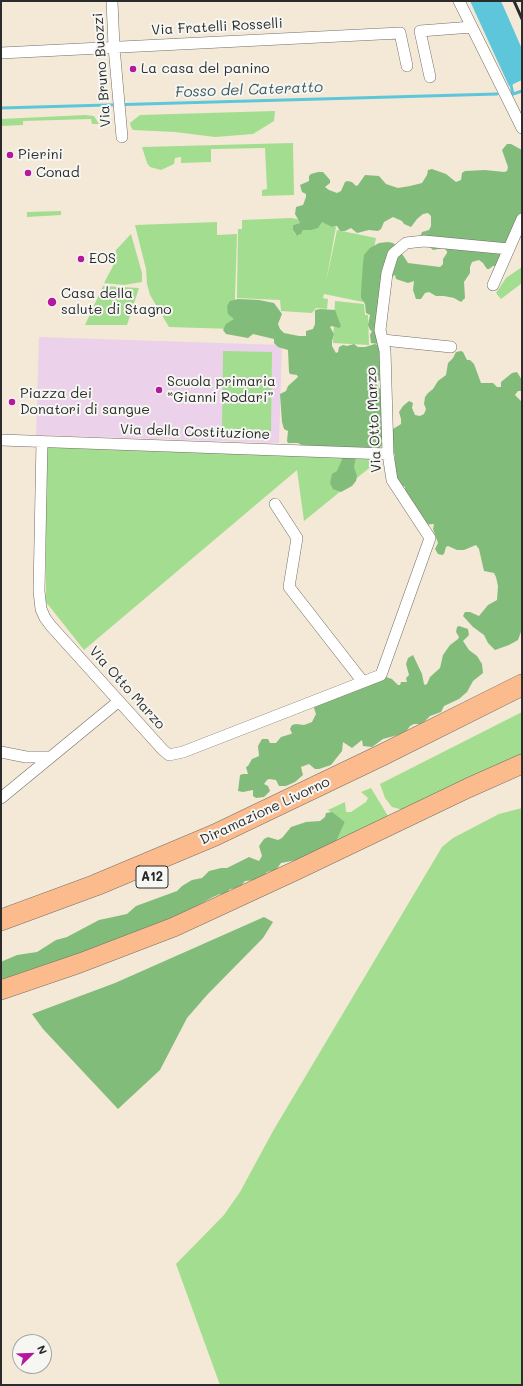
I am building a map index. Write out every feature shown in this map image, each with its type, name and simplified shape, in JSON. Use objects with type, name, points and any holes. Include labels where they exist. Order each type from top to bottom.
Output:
[{"type":"highway","name":"Diramazione Livorno","points":[[1,934],[101,898],[173,868],[296,805],[522,685]]},
{"type":"highway","name":"Diramazione Livorno","points":[[1,920],[147,864],[215,835],[296,805],[522,700]]},
{"type":"highway","points":[[1,997],[115,958],[174,934],[468,788],[522,764]]},
{"type":"highway","points":[[1,990],[80,963],[174,927],[522,772]]},
{"type":"street","name":"Via Bruno Buozzi","points":[[112,1],[114,47],[122,137]]},
{"type":"street","points":[[459,1],[522,128]]},
{"type":"street","points":[[430,77],[420,30],[472,27]]},
{"type":"street","name":"Via Fratelli Rosselli","points":[[1,53],[400,33],[407,66]]},
{"type":"street","points":[[493,285],[522,219]]},
{"type":"street","name":"Via Otto Marzo","points":[[42,441],[39,591],[41,609],[51,626],[163,750],[170,755],[175,755],[363,682],[381,674],[430,538],[392,480],[388,454],[385,351],[380,330],[387,273],[393,254],[406,243],[424,241],[509,249]]},
{"type":"street","points":[[383,340],[451,347]]},
{"type":"street","name":"Via della Costituzione","points":[[1,440],[388,454]]},
{"type":"street","points":[[275,504],[297,538],[289,587],[363,682]]},
{"type":"street","points":[[1,798],[119,701]]},
{"type":"street","points":[[1,752],[26,757],[50,757]]},
{"type":"street","points":[[26,757],[35,770]]},
{"type":"shaded area","name":"Scuola primaria “Gianni Rodari”","points":[[39,337],[282,345],[279,443],[36,435]]},
{"type":"green space","points":[[275,111],[274,121],[253,134],[215,137],[175,132],[133,130],[130,123],[140,115]]},
{"type":"green space","points":[[85,115],[94,116],[99,124],[92,124],[91,119],[23,121],[23,125],[1,126],[1,119]]},
{"type":"green space","points":[[293,143],[294,195],[262,196],[262,190],[267,189],[265,148],[211,149],[211,162],[181,163],[181,157],[175,158],[174,164],[161,170],[150,167],[147,163],[142,147]]},
{"type":"green space","points":[[507,144],[511,144],[522,150],[522,227],[502,250],[498,266],[493,266],[487,269],[479,260],[472,262],[470,273],[464,282],[465,298],[461,302],[454,298],[436,296],[429,292],[425,293],[421,299],[416,299],[413,290],[414,281],[408,283],[396,279],[395,275],[393,276],[388,287],[378,344],[371,343],[370,335],[372,331],[368,325],[370,315],[366,313],[365,304],[361,298],[364,255],[370,248],[379,243],[388,242],[397,246],[408,263],[440,267],[443,264],[443,259],[447,251],[443,248],[433,250],[420,237],[422,232],[429,230],[431,226],[431,216],[428,213],[423,214],[411,227],[393,217],[384,222],[381,229],[378,231],[369,230],[357,233],[351,228],[345,231],[340,231],[337,226],[332,227],[322,222],[318,228],[303,230],[301,234],[297,236],[293,230],[293,225],[300,223],[295,214],[296,207],[303,205],[306,197],[306,194],[302,192],[300,185],[309,181],[309,176],[311,174],[323,172],[330,180],[330,183],[325,187],[337,193],[341,191],[345,182],[352,182],[356,186],[365,175],[379,176],[386,184],[398,188],[422,183],[428,170],[432,169],[446,174],[456,182],[461,180],[462,173],[465,171],[507,171],[508,167],[502,150]]},
{"type":"green space","points":[[61,211],[61,215],[27,217],[27,212]]},
{"type":"green space","points":[[297,219],[300,223],[293,225],[295,234],[299,236],[303,230],[311,230],[322,221],[332,227],[336,227],[326,282],[337,230],[376,238],[363,302],[324,294],[323,298],[328,299],[327,309],[316,308],[312,313],[281,311],[280,300],[237,298],[238,229],[242,229],[242,220]]},
{"type":"green space","points":[[217,222],[217,235],[237,234],[234,329],[169,327],[150,295],[147,284],[146,269],[135,225]]},
{"type":"green space","points":[[131,234],[142,273],[142,282],[124,285],[104,283],[113,266],[116,250]]},
{"type":"green space","points":[[522,267],[522,283],[501,299],[496,293],[506,278]]},
{"type":"green space","points":[[103,286],[139,288],[127,325],[85,325]]},
{"type":"green space","points":[[238,299],[259,300],[274,303],[282,314],[278,324],[280,329],[284,333],[299,336],[306,336],[306,331],[313,329],[315,324],[315,310],[335,310],[341,326],[339,328],[332,326],[330,327],[334,334],[332,346],[336,353],[338,352],[339,347],[343,345],[347,346],[354,344],[358,347],[365,347],[375,344],[381,346],[383,380],[376,383],[385,394],[382,445],[379,449],[309,449],[298,443],[288,443],[288,431],[284,429],[282,422],[280,394],[286,391],[288,386],[298,377],[297,375],[290,374],[289,372],[288,350],[278,347],[274,343],[274,339],[253,334],[248,338],[226,334],[223,330],[226,324],[234,319],[228,314],[227,306],[230,301]]},
{"type":"green space","points":[[335,301],[364,304],[365,315],[368,315],[369,345],[333,343]]},
{"type":"green space","points":[[223,351],[272,352],[271,431],[222,430]]},
{"type":"green space","points":[[461,351],[467,360],[470,360],[474,364],[481,383],[493,383],[497,387],[501,387],[501,382],[512,373],[517,372],[522,380],[522,391],[518,391],[515,395],[522,402],[522,629],[518,640],[495,650],[488,643],[484,635],[473,627],[463,616],[465,612],[470,612],[479,616],[488,605],[497,600],[498,586],[494,573],[484,571],[479,549],[476,545],[464,550],[457,550],[448,546],[446,547],[444,554],[438,554],[435,549],[438,543],[433,529],[434,524],[421,525],[406,498],[405,487],[395,487],[395,455],[392,451],[393,429],[401,424],[399,412],[409,401],[413,403],[412,408],[415,415],[420,416],[424,414],[426,409],[424,404],[425,397],[438,381],[446,375],[448,363],[456,352]]},
{"type":"green space","points":[[46,444],[384,456],[304,521],[297,470],[84,650],[46,602]]},
{"type":"green space","points":[[344,455],[356,457],[354,467],[357,476],[356,481],[352,486],[341,492],[333,489],[330,483],[332,474],[337,471]]},
{"type":"green space","points":[[459,626],[468,629],[469,635],[463,641],[469,650],[477,656],[482,664],[483,673],[473,681],[467,692],[459,699],[444,706],[441,712],[430,716],[424,722],[410,726],[405,733],[383,739],[372,747],[363,746],[362,740],[352,748],[343,742],[342,751],[331,765],[319,769],[315,769],[309,764],[301,767],[303,775],[295,782],[286,786],[279,786],[276,780],[267,780],[264,784],[268,786],[270,791],[264,797],[256,798],[253,796],[253,790],[243,792],[238,791],[240,775],[248,774],[246,767],[252,759],[259,756],[258,746],[262,739],[268,739],[270,743],[276,743],[281,737],[292,733],[290,729],[292,725],[304,725],[312,722],[316,714],[314,708],[318,701],[382,677],[392,679],[398,685],[400,685],[401,682],[407,682],[406,678],[409,675],[406,664],[408,658],[413,655],[422,674],[424,684],[427,684],[430,677],[440,668],[443,655],[450,645],[458,639],[459,637],[456,632],[457,627]]},
{"type":"green space","points":[[522,712],[522,760],[403,810],[392,807],[385,798],[380,784]]},
{"type":"green space","points":[[371,788],[388,816],[334,846],[345,822],[328,810],[345,802],[346,812],[351,812],[366,802],[368,798],[361,792]]},
{"type":"green space","points":[[522,808],[522,1385],[220,1385],[176,1264],[224,1215],[240,1192],[273,1131],[442,847],[453,838],[499,814]]},
{"type":"green space","points":[[332,812],[345,822],[334,846],[297,860],[281,863],[276,870],[267,872],[264,876],[257,880],[245,881],[239,888],[230,889],[224,895],[220,894],[213,897],[177,917],[79,957],[1,980],[1,962],[17,955],[37,952],[56,940],[67,937],[99,920],[127,914],[136,906],[177,891],[192,880],[202,878],[209,871],[227,868],[249,857],[259,861],[262,856],[259,846],[264,839],[268,837],[278,840],[282,838],[291,827],[306,822],[320,821],[325,817],[326,813]]},
{"type":"green space","points":[[264,917],[273,922],[263,938],[207,995],[187,1018],[160,1070],[118,1109],[43,1029],[32,1014],[115,983]]},
{"type":"water","points":[[470,1],[501,1],[522,49],[522,80],[509,86]]},
{"type":"waterway","points":[[512,82],[511,85],[513,94]]},
{"type":"waterway","name":"Fosso del Cateratto","points":[[513,94],[522,91]]},
{"type":"waterway","name":"Fosso del Cateratto","points":[[1,108],[497,94]]},
{"type":"railway","points":[[514,1],[522,19]]},
{"type":"place","name":"La casa del panino","points":[[133,69]]},
{"type":"place","name":"Pierini","points":[[10,155]]},
{"type":"place","name":"Conad","points":[[28,173]]},
{"type":"place","name":"EOS","points":[[81,259]]},
{"type":"place","name":"Casa della salute di Stagno","points":[[52,302]]},
{"type":"place","name":"Scuola primaria “Gianni Rodari”","points":[[159,390]]},
{"type":"place","name":"Piazza dei Donatori di sangue","points":[[12,402]]}]
